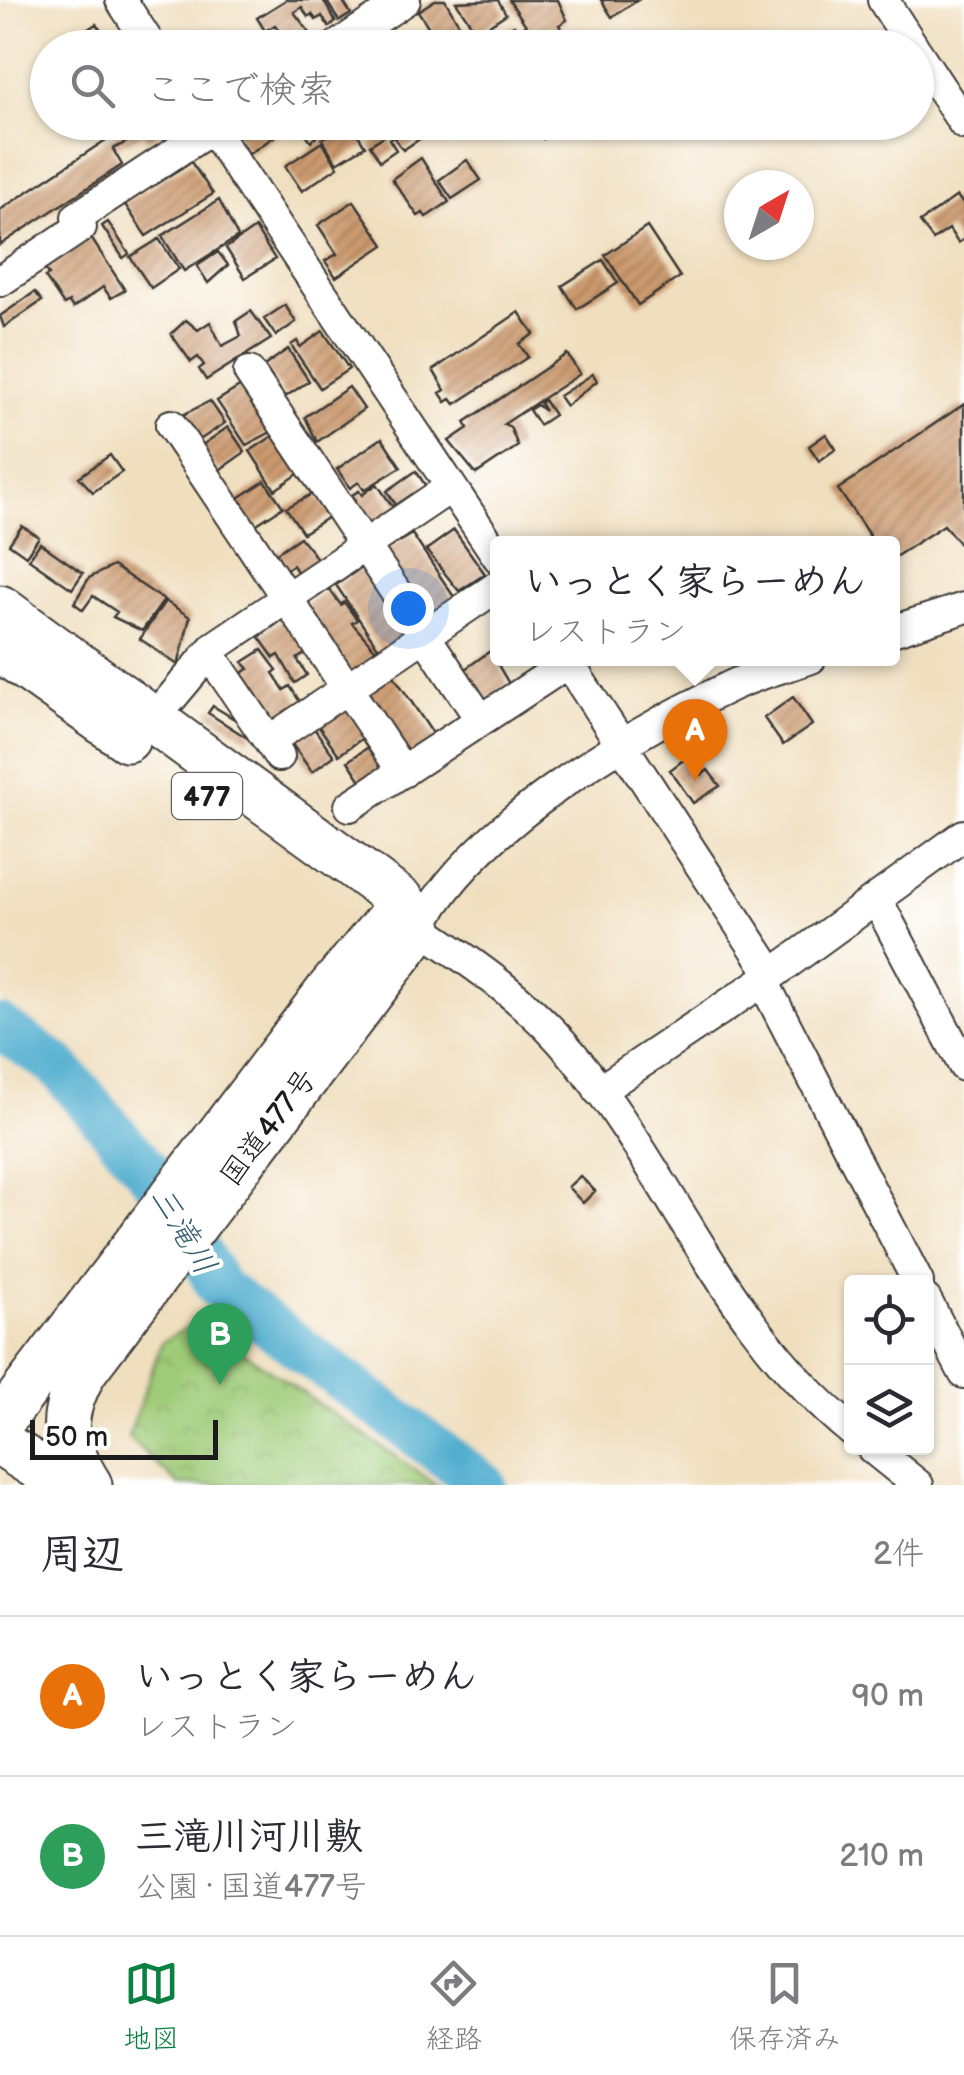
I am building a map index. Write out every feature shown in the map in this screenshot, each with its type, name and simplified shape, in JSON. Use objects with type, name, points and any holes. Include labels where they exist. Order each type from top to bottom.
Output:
[{"type":"highway","name":"477","points":[[0,608],[411,912]]},
{"type":"highway","name":"477","points":[[4,651],[326,884],[411,912]]},
{"type":"highway","name":"国道477号","points":[[79,1481],[3,1426],[411,912]]},
{"type":"highway","name":"国道477号","points":[[79,1481],[64,1414],[84,1370],[344,999]]},
{"type":"street","points":[[120,0],[140,30]]},
{"type":"street","points":[[361,30],[405,0]]},
{"type":"street","points":[[883,0],[902,30]]},
{"type":"street","points":[[934,79],[964,124]]},
{"type":"street","points":[[0,282],[82,227],[77,217],[189,140]]},
{"type":"street","points":[[220,140],[490,546]]},
{"type":"street","points":[[249,372],[481,720]]},
{"type":"street","points":[[172,425],[403,772]]},
{"type":"street","points":[[154,720],[209,654],[451,487]]},
{"type":"street","points":[[209,654],[274,748],[346,687],[490,591]]},
{"type":"street","points":[[900,628],[964,608]]},
{"type":"street","points":[[350,806],[558,666]]},
{"type":"street","points":[[570,666],[767,977],[915,1275]]},
{"type":"street","points":[[787,666],[733,684],[622,745],[542,798],[411,912],[513,994],[574,1056],[765,1346],[844,1423]]},
{"type":"street","points":[[599,1092],[877,900],[964,835]]},
{"type":"street","points":[[877,900],[964,1066]]},
{"type":"street","points":[[934,1315],[964,1373]]},
{"type":"street","points":[[881,1455],[918,1485]]},
{"type":"green space","points":[[198,1321],[437,1485],[179,1485],[128,1437],[162,1342]]},
{"type":"building","points":[[286,0],[323,0],[336,22],[329,27],[322,16],[316,20],[312,14],[308,17],[302,7],[294,12],[308,30],[278,30],[275,25],[264,30],[257,18]]},
{"type":"building","points":[[326,0],[342,0],[351,14],[339,21]]},
{"type":"building","points":[[435,0],[445,0],[462,30],[430,30],[418,11]]},
{"type":"building","points":[[498,0],[506,14],[482,30],[475,30],[456,2]]},
{"type":"building","points":[[509,0],[558,0],[567,20],[559,25],[562,30],[529,30]]},
{"type":"building","points":[[601,0],[638,0],[612,17]]},
{"type":"building","points":[[106,140],[131,140],[113,149],[122,165],[0,245],[0,210]]},
{"type":"building","points":[[239,140],[269,140],[249,154]]},
{"type":"building","points":[[323,140],[361,140],[365,146],[337,163]]},
{"type":"building","points":[[390,140],[396,150],[380,161],[370,145]]},
{"type":"building","points":[[396,140],[418,140],[403,150]]},
{"type":"building","points":[[322,142],[338,167],[302,191],[285,166]]},
{"type":"building","points":[[421,158],[449,202],[426,217],[423,213],[418,216],[392,179]]},
{"type":"building","points":[[467,160],[481,180],[452,199],[439,180]]},
{"type":"building","points":[[191,162],[213,194],[146,236],[124,203]]},
{"type":"building","points":[[957,196],[964,205],[964,239],[958,243],[949,229],[933,240],[920,222]]},
{"type":"building","points":[[219,200],[238,237],[184,271],[162,236]]},
{"type":"building","points":[[354,201],[384,245],[336,277],[325,261],[337,254],[318,225]]},
{"type":"building","points":[[108,222],[129,254],[123,258],[102,226]]},
{"type":"building","points":[[647,227],[680,277],[638,305],[605,255]]},
{"type":"building","points":[[255,228],[275,259],[245,278],[226,248]]},
{"type":"building","points":[[91,238],[125,290],[111,298],[103,287],[73,308],[69,302],[64,305],[45,277],[49,275],[44,268]]},
{"type":"building","points":[[159,239],[179,269],[151,288],[130,257]]},
{"type":"building","points":[[218,252],[228,265],[208,283],[197,266]]},
{"type":"building","points":[[603,260],[618,283],[577,309],[562,286]]},
{"type":"building","points":[[35,292],[42,301],[4,327],[0,316]]},
{"type":"building","points":[[285,305],[296,322],[276,336],[264,319]]},
{"type":"building","points":[[251,311],[271,339],[206,380],[199,369],[204,365],[198,357],[191,362],[171,334],[186,320],[198,330],[210,322],[222,346],[241,336],[236,321]]},
{"type":"building","points":[[519,312],[534,334],[519,344],[528,357],[455,404],[451,399],[446,402],[440,393],[445,390],[433,370]]},
{"type":"building","points":[[323,331],[349,369],[320,388],[291,345],[297,341],[300,347]]},
{"type":"building","points":[[288,349],[309,381],[285,397],[264,366]]},
{"type":"building","points":[[567,354],[580,374],[504,424],[510,427],[518,446],[476,474],[449,441],[468,428],[465,422]]},
{"type":"building","points":[[593,374],[597,381],[566,406],[559,396]]},
{"type":"building","points":[[246,383],[273,431],[246,445],[217,401]]},
{"type":"building","points":[[349,387],[364,409],[317,442],[305,417]]},
{"type":"building","points":[[544,400],[554,415],[539,425],[529,410],[537,405],[545,411],[540,403]]},
{"type":"building","points":[[210,401],[225,423],[195,443],[177,418]]},
{"type":"building","points":[[964,404],[964,549],[944,525],[900,554],[900,536],[870,536],[838,489]]},
{"type":"building","points":[[228,427],[245,452],[218,471],[201,446]]},
{"type":"building","points":[[279,432],[304,470],[275,490],[250,451]]},
{"type":"building","points":[[826,434],[836,449],[819,461],[809,446]]},
{"type":"building","points":[[382,438],[401,467],[364,490],[359,482],[350,488],[337,469]]},
{"type":"building","points":[[110,455],[122,472],[93,492],[79,477]]},
{"type":"building","points":[[416,471],[427,488],[398,508],[387,491]]},
{"type":"building","points":[[265,481],[283,507],[252,527],[231,503]]},
{"type":"building","points":[[377,484],[395,510],[370,527],[347,506],[355,500],[352,495],[359,491],[362,495]]},
{"type":"building","points":[[314,493],[333,514],[303,533],[286,508]]},
{"type":"building","points":[[22,526],[39,537],[26,556],[9,544]]},
{"type":"building","points":[[454,530],[485,574],[459,591],[426,550]]},
{"type":"building","points":[[412,534],[460,606],[430,626],[383,551]]},
{"type":"building","points":[[300,537],[319,561],[299,575],[293,565],[282,572],[272,556]]},
{"type":"building","points":[[40,543],[83,573],[72,589],[29,559]]},
{"type":"building","points":[[365,565],[412,636],[383,655],[336,585]]},
{"type":"building","points":[[113,566],[164,600],[142,631],[113,617],[117,612],[93,596],[83,610],[74,603],[89,578]]},
{"type":"building","points":[[329,589],[341,605],[344,602],[357,620],[352,623],[380,655],[350,676],[304,606]]},
{"type":"building","points":[[165,601],[190,617],[178,665],[140,639]]},
{"type":"building","points":[[286,617],[310,650],[297,659],[307,675],[295,683],[279,655],[274,658],[259,637]]},
{"type":"building","points":[[262,650],[277,670],[273,673],[284,690],[290,686],[305,710],[272,731],[238,675],[249,669],[243,662]]},
{"type":"building","points":[[490,651],[490,666],[499,666],[509,684],[485,701],[461,672]]},
{"type":"building","points":[[388,667],[437,740],[405,762],[357,688]]},
{"type":"building","points":[[340,697],[367,735],[339,755],[312,717]]},
{"type":"building","points":[[793,697],[812,725],[783,745],[764,718]]},
{"type":"building","points":[[213,706],[254,731],[249,739],[208,713]]},
{"type":"building","points":[[308,720],[334,756],[312,772],[286,736]]},
{"type":"building","points":[[373,744],[391,771],[366,788],[348,761]]},
{"type":"building","points":[[690,755],[702,772],[700,776],[708,770],[720,786],[693,803],[670,770]]},
{"type":"building","points":[[580,1176],[595,1191],[583,1203],[568,1187]]},
{"type":"waterway","points":[[139,0],[159,30]]},
{"type":"waterway","name":"三滝川","points":[[0,1027],[57,1066],[169,1196],[219,1288],[484,1485]]},
{"type":"place","name":"いっとく家らーめん","points":[[695,781]]},
{"type":"place","name":"三滝川河川敷","points":[[220,1385]]}]
